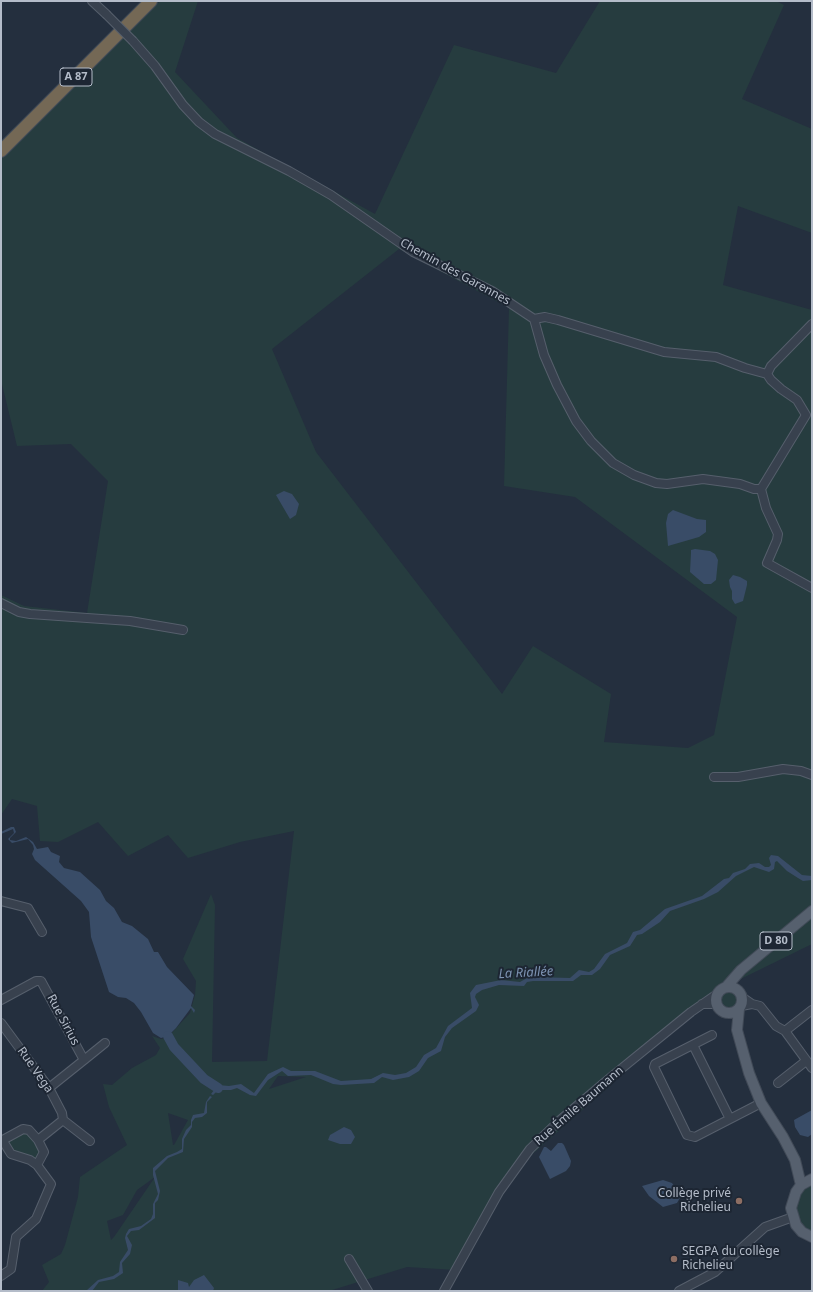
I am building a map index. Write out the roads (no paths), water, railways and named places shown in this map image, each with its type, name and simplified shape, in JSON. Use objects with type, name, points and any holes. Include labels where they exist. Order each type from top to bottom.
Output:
[{"type":"highway","name":"A 87","points":[[1,140],[140,1]]},
{"type":"highway","name":"A 87","points":[[1,151],[151,1]]},
{"type":"main road","name":"D 80","points":[[727,986],[741,970],[812,911]]},
{"type":"main road","points":[[741,970],[738,986],[740,1001],[737,1030],[748,1073],[779,1139],[795,1160],[812,1175]]},
{"type":"main road","points":[[737,1030],[716,999],[727,986],[734,987],[740,1001]]},
{"type":"main road","points":[[725,1013],[732,1013],[740,1001]]},
{"type":"main road","points":[[795,1160],[802,1185]]},
{"type":"main road","points":[[812,1179],[802,1185],[792,1200],[792,1217],[802,1232],[812,1237]]},
{"type":"street","name":"Chemin des Garennes","points":[[92,1],[134,41],[155,66],[183,106],[203,126],[222,139],[289,171],[331,195],[413,252],[492,291],[534,319]]},
{"type":"street","points":[[761,489],[754,489],[740,484],[703,479],[668,484],[656,483],[634,475],[613,463],[592,441],[576,421],[557,385],[544,355],[534,319],[545,317],[558,320],[658,351],[716,357],[745,368],[768,374]]},
{"type":"street","points":[[812,324],[771,366],[768,374],[771,380],[797,400],[809,415],[761,489],[766,508],[778,534],[767,564],[812,588]]},
{"type":"street","points":[[1,603],[19,612],[30,614],[130,621],[183,630]]},
{"type":"street","points":[[714,777],[738,777],[783,768],[801,771],[812,775]]},
{"type":"street","points":[[1,900],[28,908],[42,932]]},
{"type":"street","name":"Rue Sirius","points":[[1,1000],[36,981],[41,981],[84,1060],[49,1088]]},
{"type":"street","name":"Rue Émile Baumann","points":[[444,1291],[499,1192],[530,1149],[565,1115],[701,1004],[716,999]]},
{"type":"street","points":[[740,1001],[760,1006],[776,1026],[784,1031],[812,1068]]},
{"type":"street","points":[[784,1031],[812,1010]]},
{"type":"street","name":"Rue Vega","points":[[1,1023],[49,1088],[62,1112],[63,1120]]},
{"type":"street","points":[[712,1035],[655,1064],[655,1072],[687,1135],[690,1137],[695,1137],[761,1103]]},
{"type":"street","points":[[84,1060],[105,1043]]},
{"type":"street","points":[[693,1045],[730,1119]]},
{"type":"street","points":[[778,1083],[806,1061]]},
{"type":"street","points":[[38,1140],[63,1120],[90,1141]]},
{"type":"street","points":[[1,1276],[11,1269],[16,1237],[33,1222],[51,1187],[50,1181],[37,1165],[30,1160],[11,1154],[2,1141],[23,1129],[29,1130],[38,1140],[44,1152],[37,1165]]},
{"type":"street","points":[[679,1291],[715,1272],[766,1228],[792,1217]]},
{"type":"street","points":[[349,1259],[368,1291]]},
{"type":"water","points":[[284,491],[292,494],[299,504],[296,515],[290,519],[276,495]]},
{"type":"water","points":[[673,510],[697,519],[706,520],[706,532],[699,537],[668,546],[666,523],[668,514]]},
{"type":"water","points":[[695,549],[710,551],[715,554],[718,560],[716,580],[711,584],[704,584],[690,572],[691,550]]},
{"type":"water","points":[[733,575],[747,581],[743,601],[735,604],[732,599],[732,591],[729,580]]},
{"type":"water","points":[[14,827],[16,832],[10,840],[16,841],[26,837],[33,842],[37,849],[48,847],[51,852],[60,856],[59,862],[64,868],[80,872],[100,890],[106,901],[114,908],[122,922],[132,926],[148,939],[154,952],[158,952],[167,967],[194,995],[191,1006],[195,1010],[194,1013],[191,1008],[168,1036],[161,1038],[153,1033],[134,1003],[126,998],[118,997],[109,992],[91,937],[89,912],[81,901],[35,860],[32,854],[34,849],[33,845],[28,839],[12,843],[8,839],[14,833],[13,829],[1,834],[1,832]]},
{"type":"water","name":"La Riallée","points":[[771,855],[778,856],[802,875],[812,876],[812,880],[803,881],[787,871],[777,861],[775,862],[774,869],[769,872],[754,867],[736,876],[718,892],[704,899],[670,911],[660,922],[642,934],[637,935],[630,946],[610,955],[600,969],[592,975],[581,975],[573,981],[533,981],[527,982],[524,986],[499,985],[482,990],[476,994],[475,997],[479,1005],[476,1011],[452,1028],[445,1037],[441,1051],[428,1058],[419,1071],[409,1077],[393,1080],[382,1077],[374,1083],[341,1085],[333,1084],[311,1075],[288,1076],[282,1071],[268,1080],[256,1096],[250,1095],[237,1088],[231,1090],[218,1090],[213,1095],[211,1094],[218,1085],[229,1086],[241,1084],[254,1093],[268,1074],[283,1067],[291,1071],[315,1071],[341,1081],[371,1079],[383,1073],[395,1075],[406,1073],[416,1067],[424,1055],[436,1048],[448,1026],[472,1008],[470,993],[476,985],[501,980],[520,982],[527,978],[534,977],[570,978],[579,970],[589,972],[594,969],[605,954],[627,943],[633,932],[640,930],[665,909],[702,896],[724,879],[729,878],[733,873],[745,869],[750,864],[759,863],[765,867],[769,867],[771,865],[769,858]]},
{"type":"water","points":[[210,1096],[212,1097],[207,1102],[207,1113],[202,1117],[195,1118],[192,1122],[192,1127],[184,1139],[183,1152],[168,1158],[155,1171],[160,1191],[158,1200],[155,1203],[155,1218],[139,1230],[131,1231],[127,1236],[132,1245],[130,1254],[122,1263],[123,1273],[114,1279],[99,1282],[92,1291],[86,1291],[98,1280],[113,1276],[119,1272],[120,1262],[128,1250],[125,1238],[126,1234],[129,1229],[141,1226],[151,1219],[153,1214],[153,1204],[158,1194],[153,1175],[153,1168],[167,1156],[182,1149],[182,1139],[186,1130],[191,1125],[193,1115],[204,1113],[206,1102]]},
{"type":"water","points":[[812,1110],[812,1134],[808,1137],[800,1135],[795,1127],[794,1120]]},
{"type":"water","points":[[344,1127],[351,1130],[355,1137],[351,1144],[340,1144],[328,1140],[330,1135]]},
{"type":"water","points":[[558,1143],[562,1143],[564,1145],[571,1161],[570,1166],[566,1171],[550,1179],[539,1157],[544,1147],[551,1151]]},
{"type":"water","points":[[663,1180],[672,1183],[681,1196],[677,1203],[663,1207],[649,1196],[642,1186]]},
{"type":"water","points":[[204,1275],[214,1288],[213,1291],[178,1291],[178,1280],[188,1283],[189,1287],[194,1280]]},
{"type":"waterway","points":[[168,1036],[174,1047],[204,1079],[218,1088]]},
{"type":"place","name":"Collège privé Richelieu","points":[[739,1201]]},
{"type":"place","name":"SEGPA du collège Richelieu","points":[[674,1259]]}]
